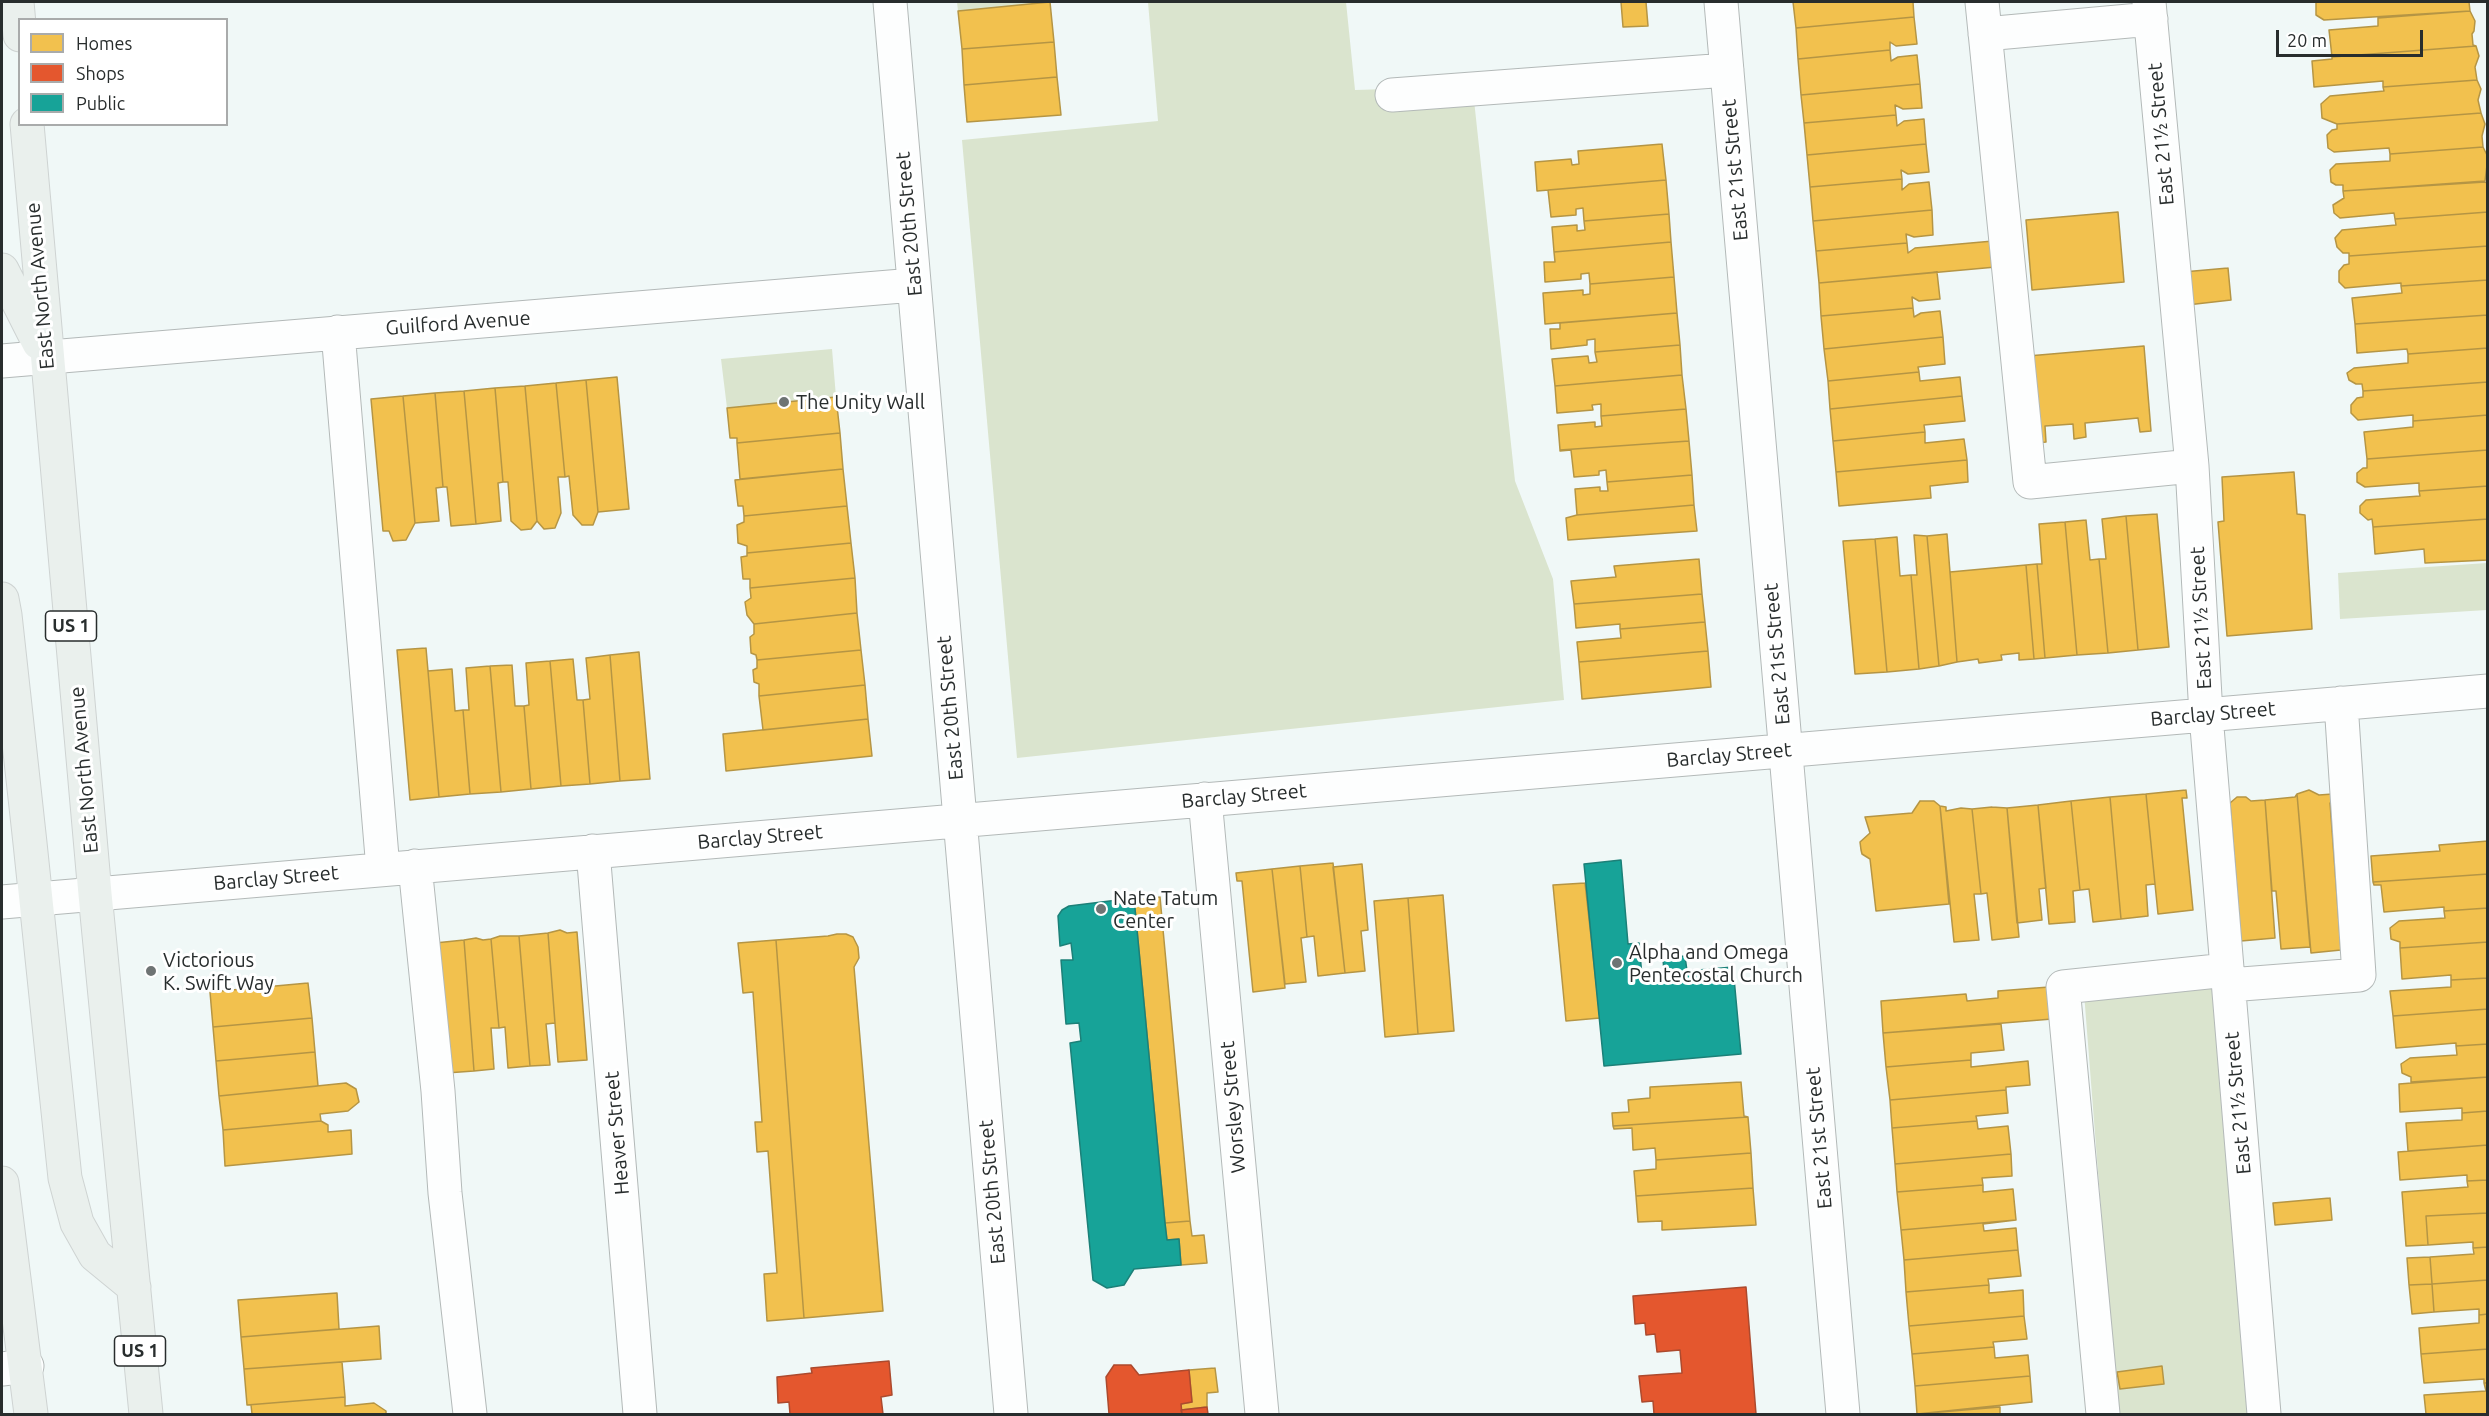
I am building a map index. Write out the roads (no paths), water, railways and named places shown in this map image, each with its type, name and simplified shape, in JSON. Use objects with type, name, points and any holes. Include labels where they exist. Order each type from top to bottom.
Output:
[{"type":"main road","points":[[17,2],[18,18]]},
{"type":"main road","name":"East North Avenue","points":[[27,126],[95,894],[146,1414]]},
{"type":"main road","points":[[2,270],[46,358]]},
{"type":"main road","points":[[2,599],[7,627],[65,1178],[77,1223],[95,1255],[134,1287]]},
{"type":"main road","points":[[2,1183],[14,1368],[31,1414]]},
{"type":"street","name":"East 20th Street","points":[[890,2],[1011,1414]]},
{"type":"street","name":"East 21st Street","points":[[1721,2],[1843,1414]]},
{"type":"street","points":[[1982,2],[2030,482],[2192,466]]},
{"type":"street","points":[[1985,34],[2150,10]]},
{"type":"street","name":"East 21½ Street","points":[[2150,10],[2192,466],[2206,715],[2264,1414]]},
{"type":"street","points":[[1392,95],[1727,70]]},
{"type":"street","name":"Guilford Avenue","points":[[2,362],[914,285]]},
{"type":"street","points":[[338,332],[383,869]]},
{"type":"street","name":"Barclay Street","points":[[2,902],[2487,691]]},
{"type":"street","points":[[2103,1414],[2063,987],[2228,978],[2360,975],[2341,703]]},
{"type":"street","name":"Worsley Street","points":[[1205,799],[1262,1414]]},
{"type":"street","name":"Heaver Street","points":[[593,851],[640,1414]]},
{"type":"street","points":[[415,866],[437,1080],[445,1193],[471,1414]]},
{"type":"place","name":"The Unity Wall","points":[[784,402]]},
{"type":"place","name":"Nate Tatum Center","points":[[1101,909]]},
{"type":"place","name":"Alpha and Omega Pentecostal Church","points":[[1617,963]]},
{"type":"place","name":"Victorious K. Swift Way","points":[[151,971]]}]
